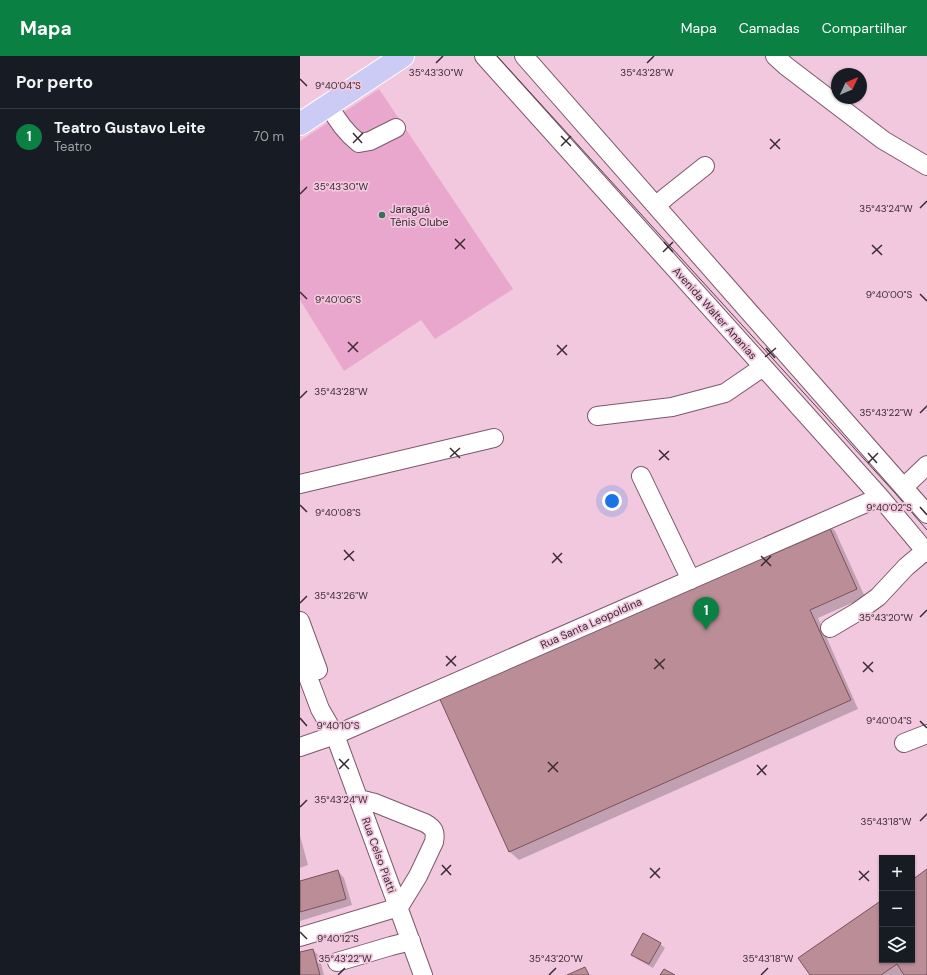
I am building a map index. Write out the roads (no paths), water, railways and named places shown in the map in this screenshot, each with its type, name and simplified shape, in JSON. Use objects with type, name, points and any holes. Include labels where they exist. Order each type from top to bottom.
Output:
[{"type":"main road","points":[[300,124],[402,56]]},
{"type":"street","name":"Avenida Walter Ananias","points":[[484,56],[880,497],[926,552]]},
{"type":"street","points":[[524,56],[927,514]]},
{"type":"street","points":[[775,56],[883,140],[927,166]]},
{"type":"street","points":[[329,105],[334,117],[352,138],[359,143],[370,141],[396,128]]},
{"type":"street","points":[[656,206],[705,166]]},
{"type":"street","points":[[597,416],[672,407],[725,392],[763,367]]},
{"type":"street","points":[[300,484],[494,438]]},
{"type":"street","points":[[904,487],[927,465]]},
{"type":"street","points":[[641,476],[691,580]]},
{"type":"street","name":"Rua Santa Leopoldina","points":[[300,747],[335,735],[880,497]]},
{"type":"street","points":[[830,628],[878,597],[906,567],[926,552]]},
{"type":"street","name":"Rua Celso Piatti","points":[[300,621],[331,704],[335,735]]},
{"type":"street","name":"Rua Celso Piatti","points":[[300,656],[320,709],[335,735],[424,975]]},
{"type":"street","points":[[904,743],[927,734]]},
{"type":"street","points":[[300,937],[399,907],[418,876],[434,842],[435,836],[431,826],[359,798]]},
{"type":"street","points":[[337,962],[411,941]]},
{"type":"tram line","points":[[497,56],[927,530]]},
{"type":"place","name":"Jaraguá Tênis Clube","points":[[382,215]]},
{"type":"place","name":"Teatro Gustavo Leite","points":[[706,630]]}]
